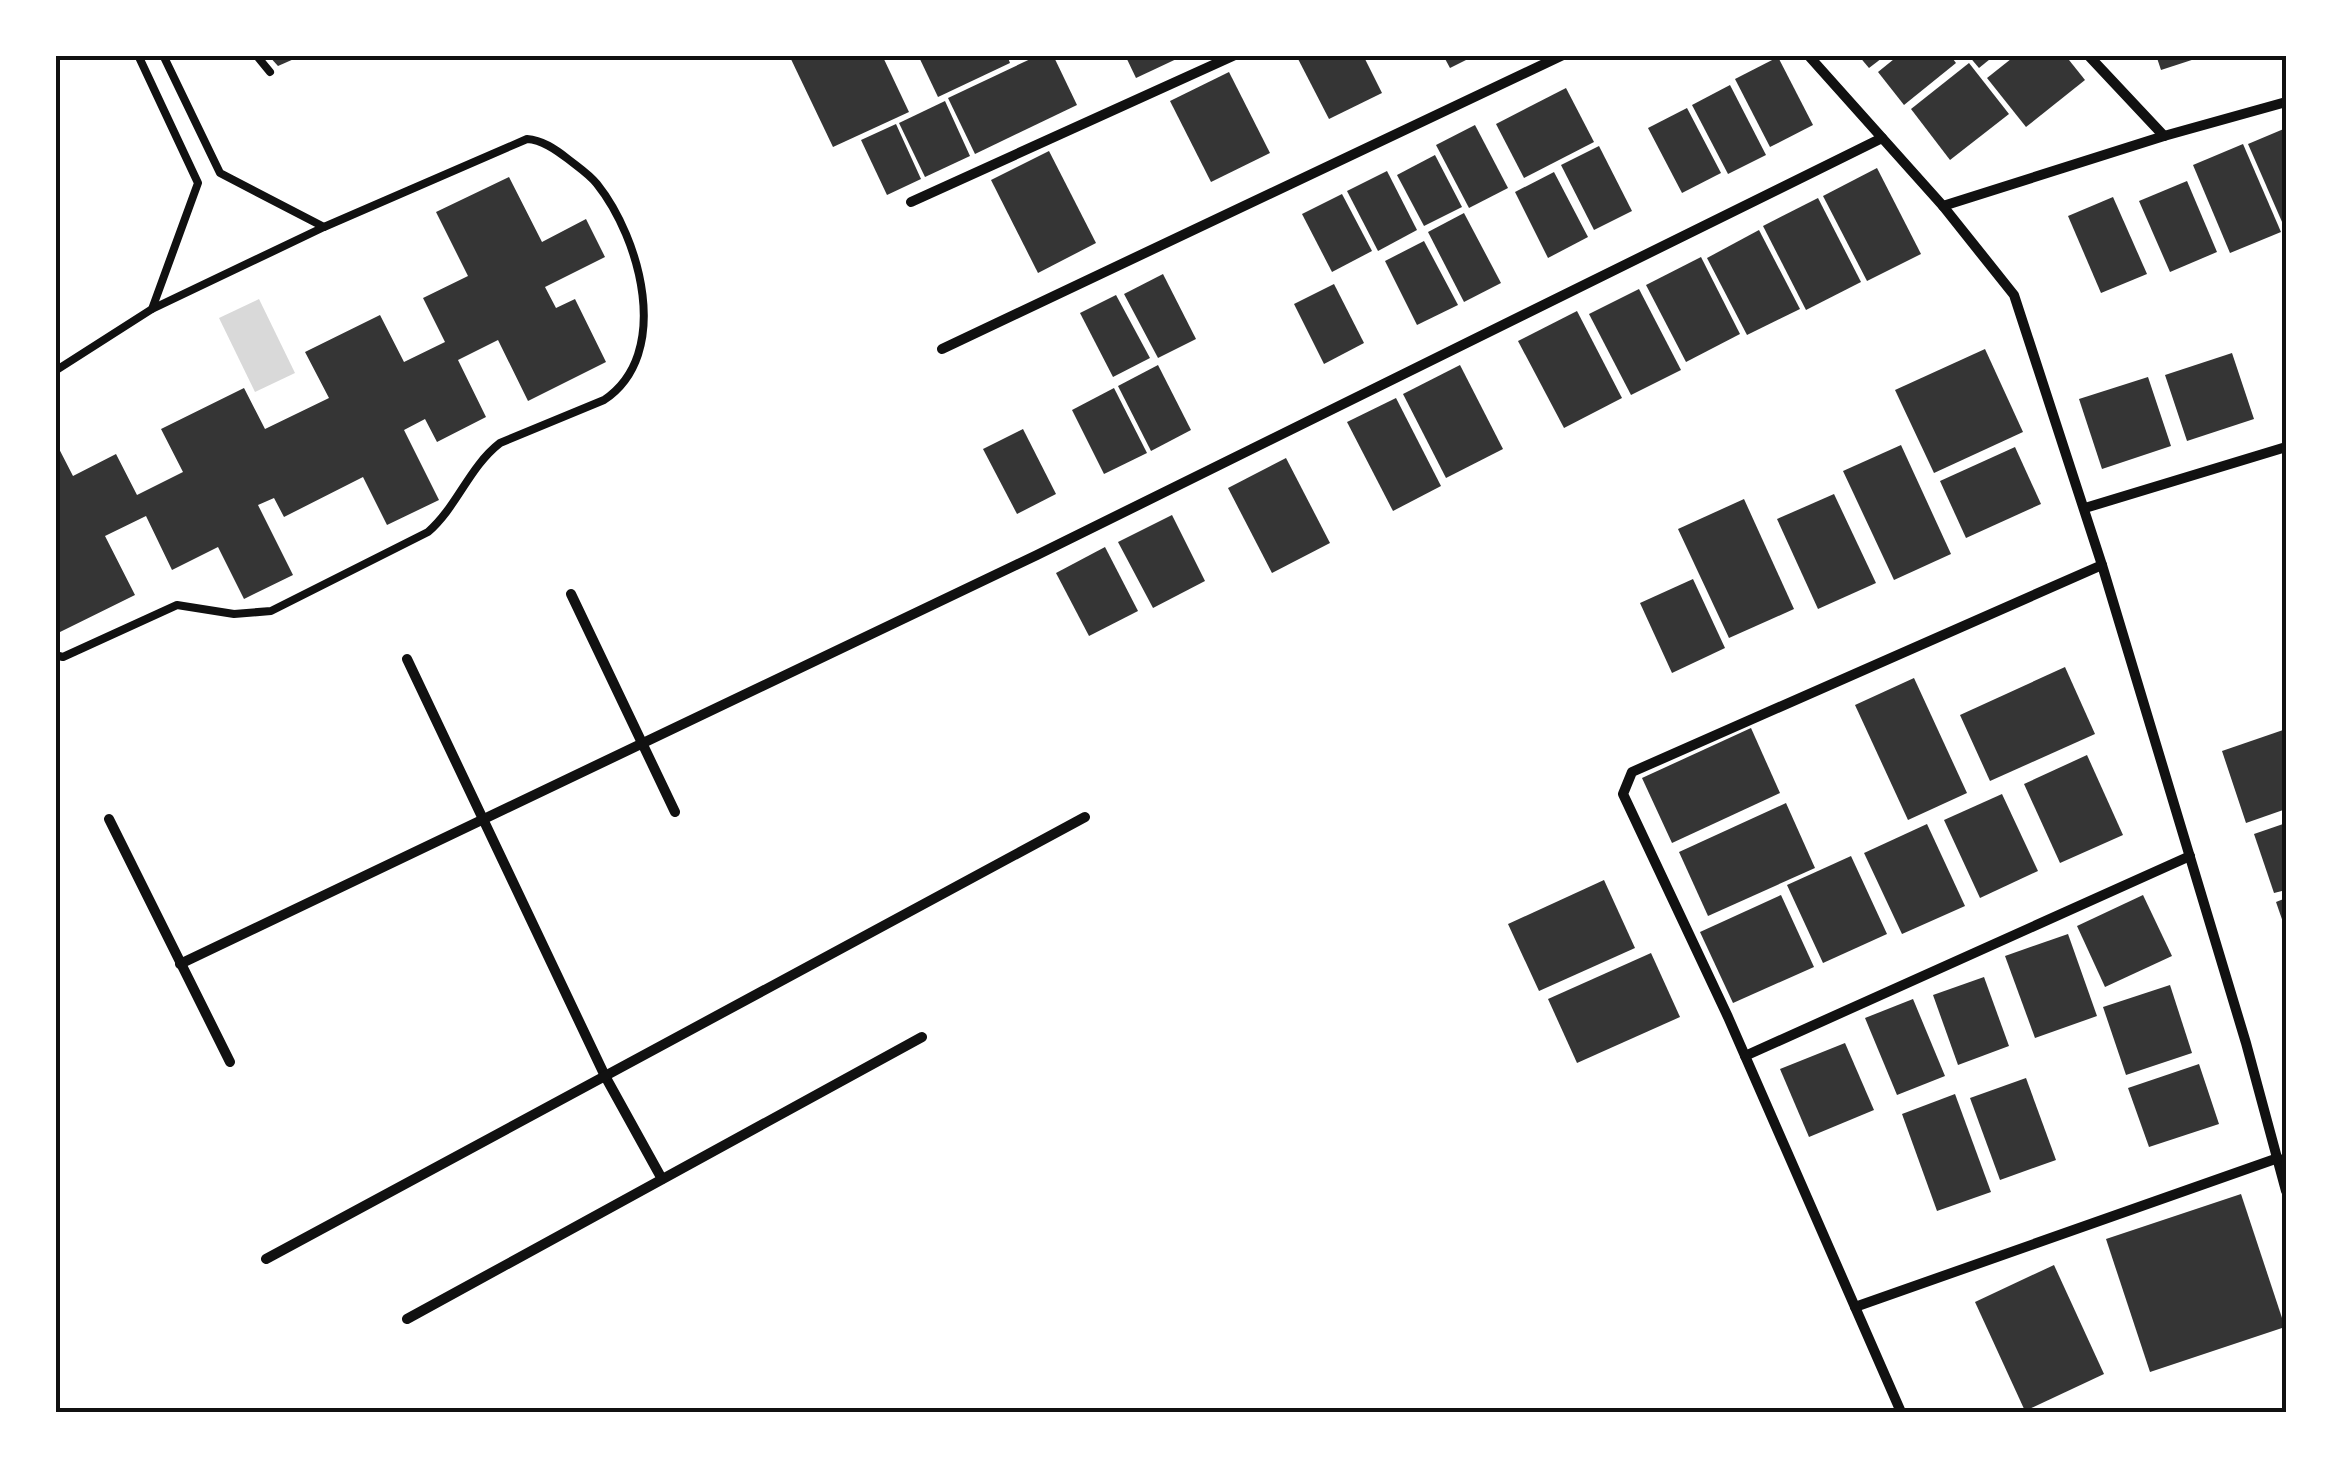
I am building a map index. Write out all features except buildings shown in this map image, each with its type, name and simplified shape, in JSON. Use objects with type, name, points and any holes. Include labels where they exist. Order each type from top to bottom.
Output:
[{"type":"street","points":[[912,202],[1235,55]]},
{"type":"street","points":[[942,349],[1563,55]]},
{"type":"street","points":[[1808,55],[1943,206],[2014,295],[2085,508],[2286,1191]]},
{"type":"street","points":[[2088,55],[2164,136]]},
{"type":"street","points":[[1943,206],[2286,102]]},
{"type":"street","points":[[180,964],[1072,538],[1882,138]]},
{"type":"street","points":[[2085,508],[2286,447]]},
{"type":"street","points":[[1901,1412],[1623,794],[1632,772],[2102,565]]},
{"type":"street","points":[[571,594],[674,812]]},
{"type":"street","points":[[407,658],[605,1076],[662,1179]]},
{"type":"street","points":[[266,1259],[1085,817]]},
{"type":"street","points":[[110,819],[230,1062]]},
{"type":"street","points":[[1744,1056],[2190,856]]},
{"type":"street","points":[[407,1318],[922,1037]]},
{"type":"street","points":[[1855,1307],[2278,1158]]},
{"type":"lane","points":[[138,55],[198,182],[152,308]]},
{"type":"lane","points":[[162,55],[220,173],[324,227]]},
{"type":"lane","points":[[256,55],[270,72]]},
{"type":"lane","points":[[55,370],[152,308],[526,139],[540,141],[599,186],[633,251],[644,317],[644,339],[632,372],[619,390],[500,444],[487,454],[443,519],[428,532],[271,611],[234,614],[176,606],[63,657],[55,655]]},
{"type":"lane","points":[[198,182],[220,173]]},
{"type":"shaded area","points":[[259,299],[295,373],[255,392],[219,318]]}]
